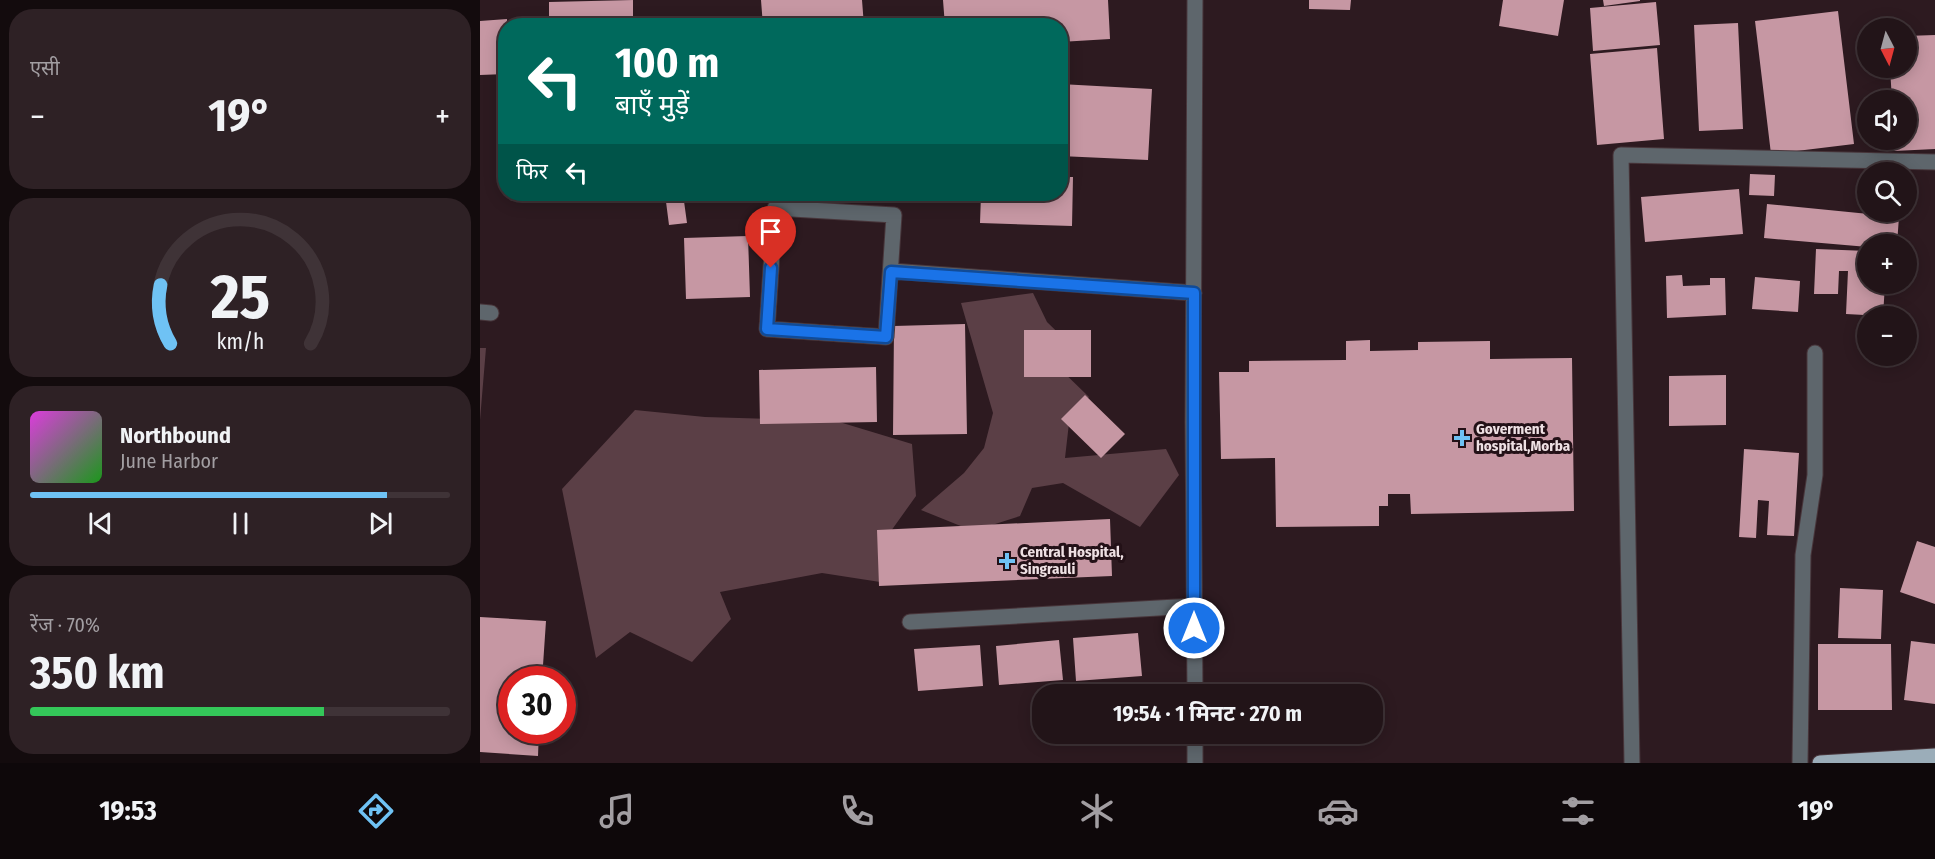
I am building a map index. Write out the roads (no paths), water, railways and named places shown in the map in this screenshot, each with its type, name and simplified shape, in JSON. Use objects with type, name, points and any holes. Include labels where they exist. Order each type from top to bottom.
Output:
[{"type":"main road","points":[[1820,763],[1935,756]]},
{"type":"street","points":[[1195,0],[1195,684]]},
{"type":"street","points":[[1632,763],[1622,155],[1935,162]]},
{"type":"street","points":[[775,208],[894,215],[891,272],[886,337],[767,329],[775,208]]},
{"type":"street","points":[[891,272],[1194,293]]},
{"type":"street","points":[[1800,763],[1803,555],[1815,475],[1815,353]]},
{"type":"street","points":[[910,622],[1194,606]]},
{"type":"street","points":[[1195,744],[1195,763]]},
{"type":"place","name":"Goverment hospital,Morba","points":[[1462,438]]},
{"type":"place","name":"Central Hospital, Singrauli","points":[[1007,561]]}]
